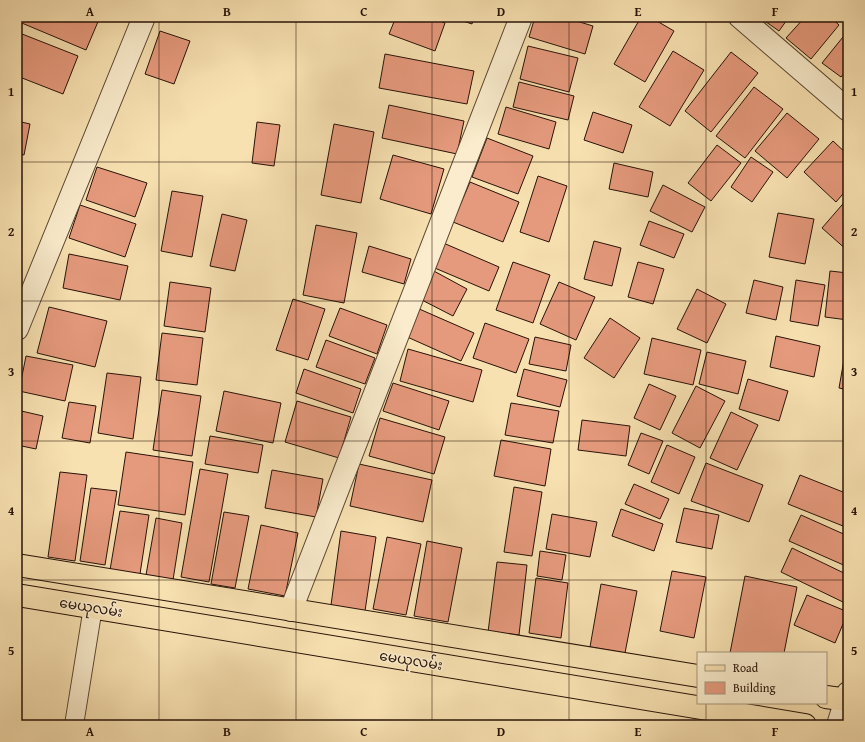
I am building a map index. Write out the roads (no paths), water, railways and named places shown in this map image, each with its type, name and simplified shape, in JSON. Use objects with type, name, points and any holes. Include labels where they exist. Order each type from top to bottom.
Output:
[{"type":"main road","name":"မေယုလမ်း","points":[[17,565],[697,676]]},
{"type":"main road","name":"မေယုလမ်း","points":[[17,595],[805,725]]},
{"type":"street","points":[[17,329],[144,17]]},
{"type":"street","points":[[291,610],[521,17]]},
{"type":"street","points":[[740,17],[848,110]]},
{"type":"street","points":[[838,725],[842,697]]},
{"type":"lane","points":[[74,725],[93,607]]}]
